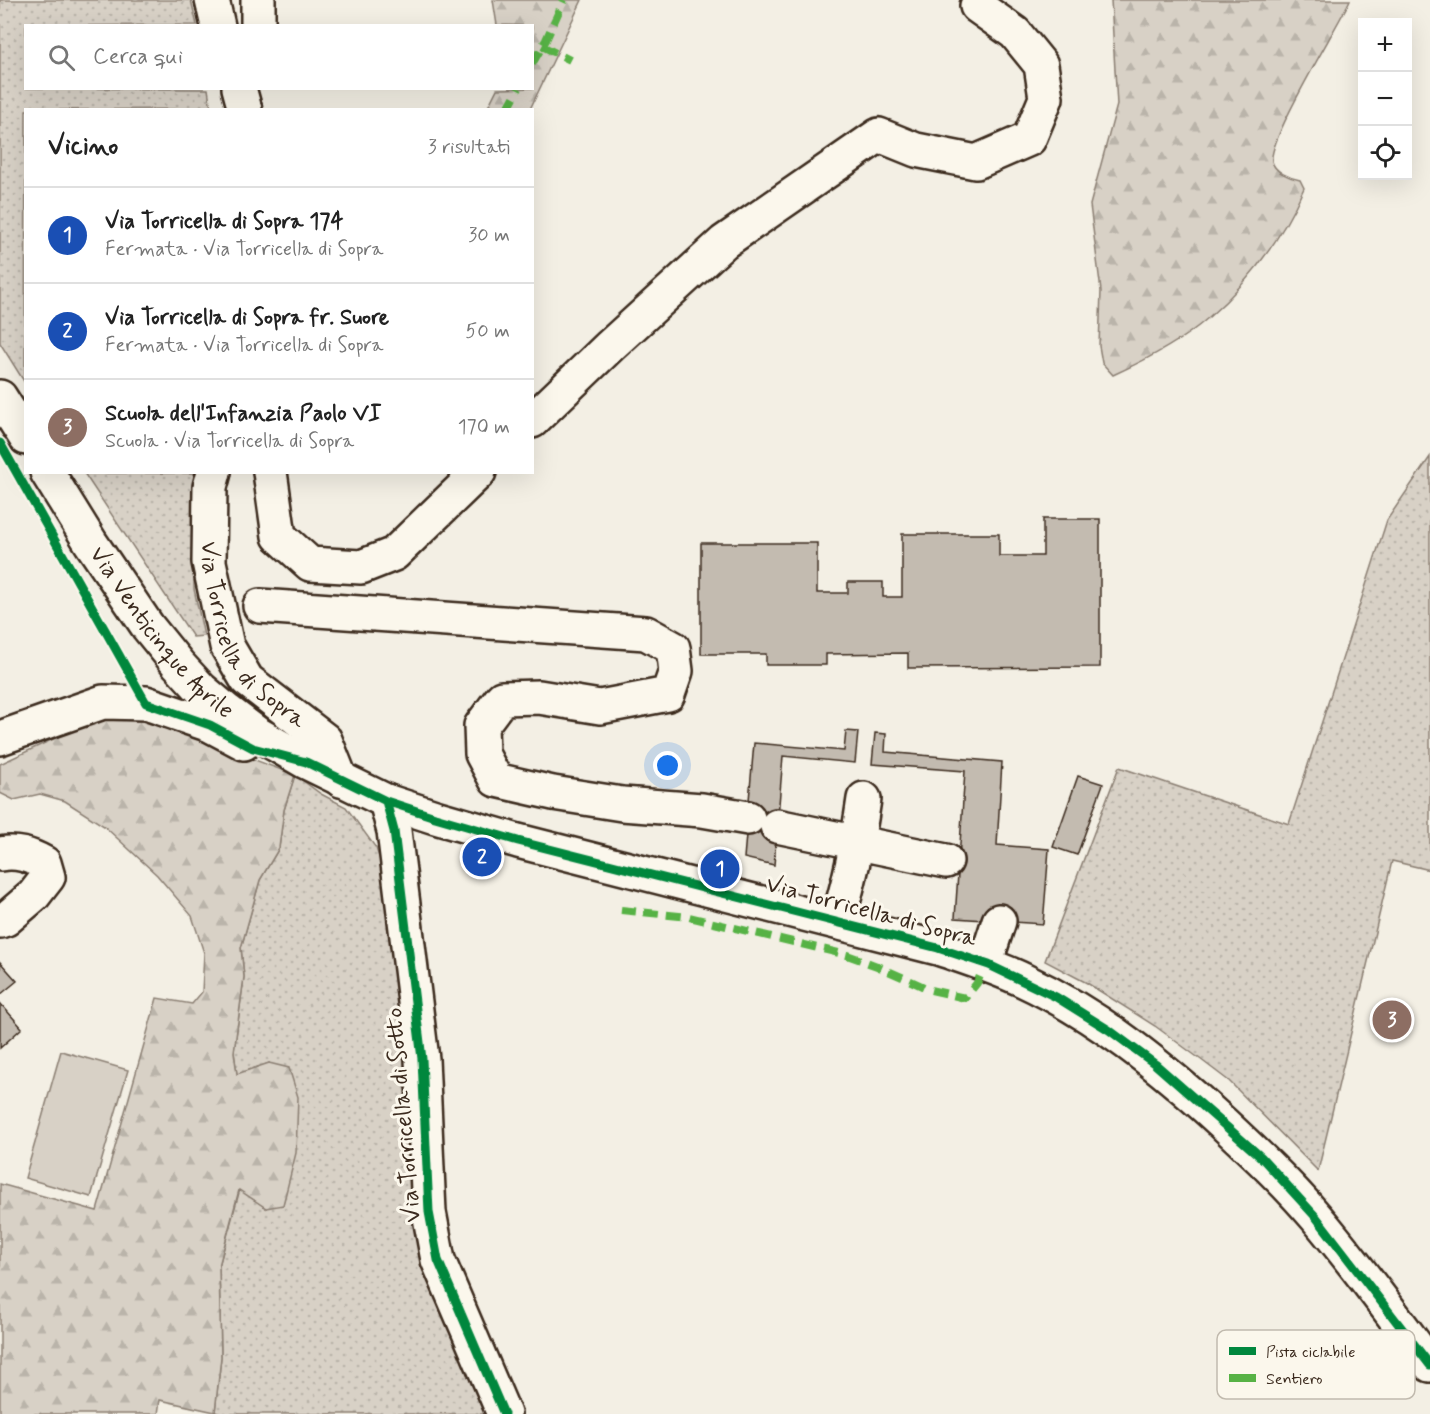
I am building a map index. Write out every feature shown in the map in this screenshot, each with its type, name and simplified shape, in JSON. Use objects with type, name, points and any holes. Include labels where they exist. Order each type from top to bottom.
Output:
[{"type":"street","points":[[212,0],[218,24]]},
{"type":"street","points":[[258,0],[258,24]]},
{"type":"street","points":[[534,419],[724,242],[879,135],[916,150],[976,162],[1029,139],[1046,98],[1041,65],[1015,33],[977,6]]},
{"type":"street","points":[[240,90],[244,108]]},
{"type":"street","points":[[254,108],[256,90]]},
{"type":"street","points":[[0,397],[24,435]]},
{"type":"street","name":"Via Venticinque Aprile","points":[[48,474],[129,599],[178,664],[201,689],[227,711],[256,733],[306,762]]},
{"type":"street","name":"Via Torricella di Sopra","points":[[213,474],[210,487],[209,562],[227,646],[247,680],[325,740],[341,780]]},
{"type":"street","points":[[270,474],[279,536],[310,564],[361,567],[394,554],[477,474]]},
{"type":"street","points":[[260,606],[646,633],[673,648],[676,671],[668,694],[600,707],[539,697],[502,698],[481,726],[482,754],[496,780],[553,793],[622,804],[702,810],[946,861]]},
{"type":"street","points":[[0,738],[103,702],[146,703],[210,725],[253,748],[306,762]]},
{"type":"street","name":"Via Torricella di Sopra","points":[[306,762],[386,801],[518,841],[938,948],[985,964],[1056,997],[1109,1030],[1155,1064],[1262,1158],[1316,1217],[1403,1330]]},
{"type":"street","points":[[837,922],[858,843],[864,799]]},
{"type":"street","name":"Via Torricella di Sotto","points":[[386,801],[394,831],[422,1059],[429,1212],[438,1260],[504,1414]]},
{"type":"street","points":[[0,854],[28,855],[44,863],[48,878],[34,895],[6,919],[0,921]]},
{"type":"street","points":[[985,964],[999,921]]},
{"type":"street","name":"Via Torricella di Sopra","points":[[1415,1346],[1430,1365]]},
{"type":"green space","points":[[0,0],[191,0],[197,24],[24,24],[24,90],[208,90],[211,108],[24,108],[24,381],[0,343]]},
{"type":"green space","points":[[493,0],[582,0],[530,108],[488,108],[496,90],[534,90],[534,24],[497,24]]},
{"type":"green space","points":[[1111,0],[1350,0],[1291,108],[1274,149],[1273,165],[1287,176],[1300,180],[1304,188],[1275,242],[1237,290],[1198,327],[1163,350],[1113,375],[1102,363],[1099,346],[1101,291],[1090,205],[1117,105]]},
{"type":"green space","points":[[1430,457],[1430,870],[1392,861],[1318,1171],[1229,1081],[1155,1026],[1087,983],[1045,961],[1119,767],[1289,824],[1387,520]]},
{"type":"green space","points":[[85,474],[196,474],[194,589],[204,636],[193,637]]},
{"type":"green space","points":[[125,711],[295,775],[284,810],[279,848],[260,880],[241,948],[244,977],[234,1052],[237,1074],[269,1063],[289,1068],[298,1097],[296,1153],[283,1205],[266,1208],[239,1190],[219,1266],[221,1357],[215,1412],[160,1400],[158,1414],[0,1414],[0,1184],[97,1211],[157,998],[192,1004],[202,992],[204,953],[192,916],[157,875],[104,826],[65,801],[40,794],[14,800],[0,793],[0,764],[64,734]]},
{"type":"green space","points":[[295,775],[321,794],[346,807],[376,848],[387,881],[410,1061],[487,1414],[221,1414],[215,1412],[221,1357],[219,1266],[240,1189],[266,1208],[269,1063],[237,1075],[234,1052],[244,977],[241,948],[260,880],[279,848],[284,810]]},
{"type":"green space","points":[[61,1051],[128,1070],[91,1197],[25,1178]]},
{"type":"building","points":[[1043,519],[1100,519],[1100,667],[908,668],[908,653],[826,654],[826,665],[766,665],[766,654],[701,654],[701,543],[817,543],[817,593],[848,593],[848,582],[883,582],[883,597],[902,597],[902,534],[999,534],[999,556],[1043,556]]},
{"type":"building","points":[[846,731],[858,732],[855,763],[783,756],[774,865],[744,858],[754,743],[844,751]]},
{"type":"building","points":[[875,733],[886,734],[885,752],[1002,762],[997,845],[1049,849],[1043,924],[955,918],[965,771],[872,764]]},
{"type":"building","points":[[1078,776],[1103,784],[1077,855],[1053,847]]},
{"type":"building","points":[[0,962],[17,981],[0,995]]},
{"type":"building","points":[[0,1003],[22,1028],[0,1048]]},
{"type":"marked path","points":[[534,61],[564,0]]},
{"type":"marked path","points":[[542,46],[570,60]]},
{"type":"marked path","points":[[508,108],[518,90]]},
{"type":"marked path","points":[[621,910],[689,917],[847,955],[931,990],[965,998],[977,983],[985,964]]},
{"type":"cycle path","points":[[0,443],[146,703],[210,725],[253,748],[306,762],[386,801],[435,817],[518,841],[938,948],[989,965],[1056,997],[1109,1030],[1155,1064],[1262,1158],[1316,1217],[1403,1330]]},
{"type":"cycle path","points":[[386,801],[394,831],[422,1059],[429,1212],[438,1260],[504,1414]]},
{"type":"cycle path","points":[[1415,1346],[1430,1365]]},
{"type":"place","name":"Via Torricella di Sopra fr. Suore","points":[[482,857]]},
{"type":"place","name":"Via Torricella di Sopra 174","points":[[720,869]]},
{"type":"place","name":"Scuola dell'Infanzia Paolo VI","points":[[1392,1020]]}]
